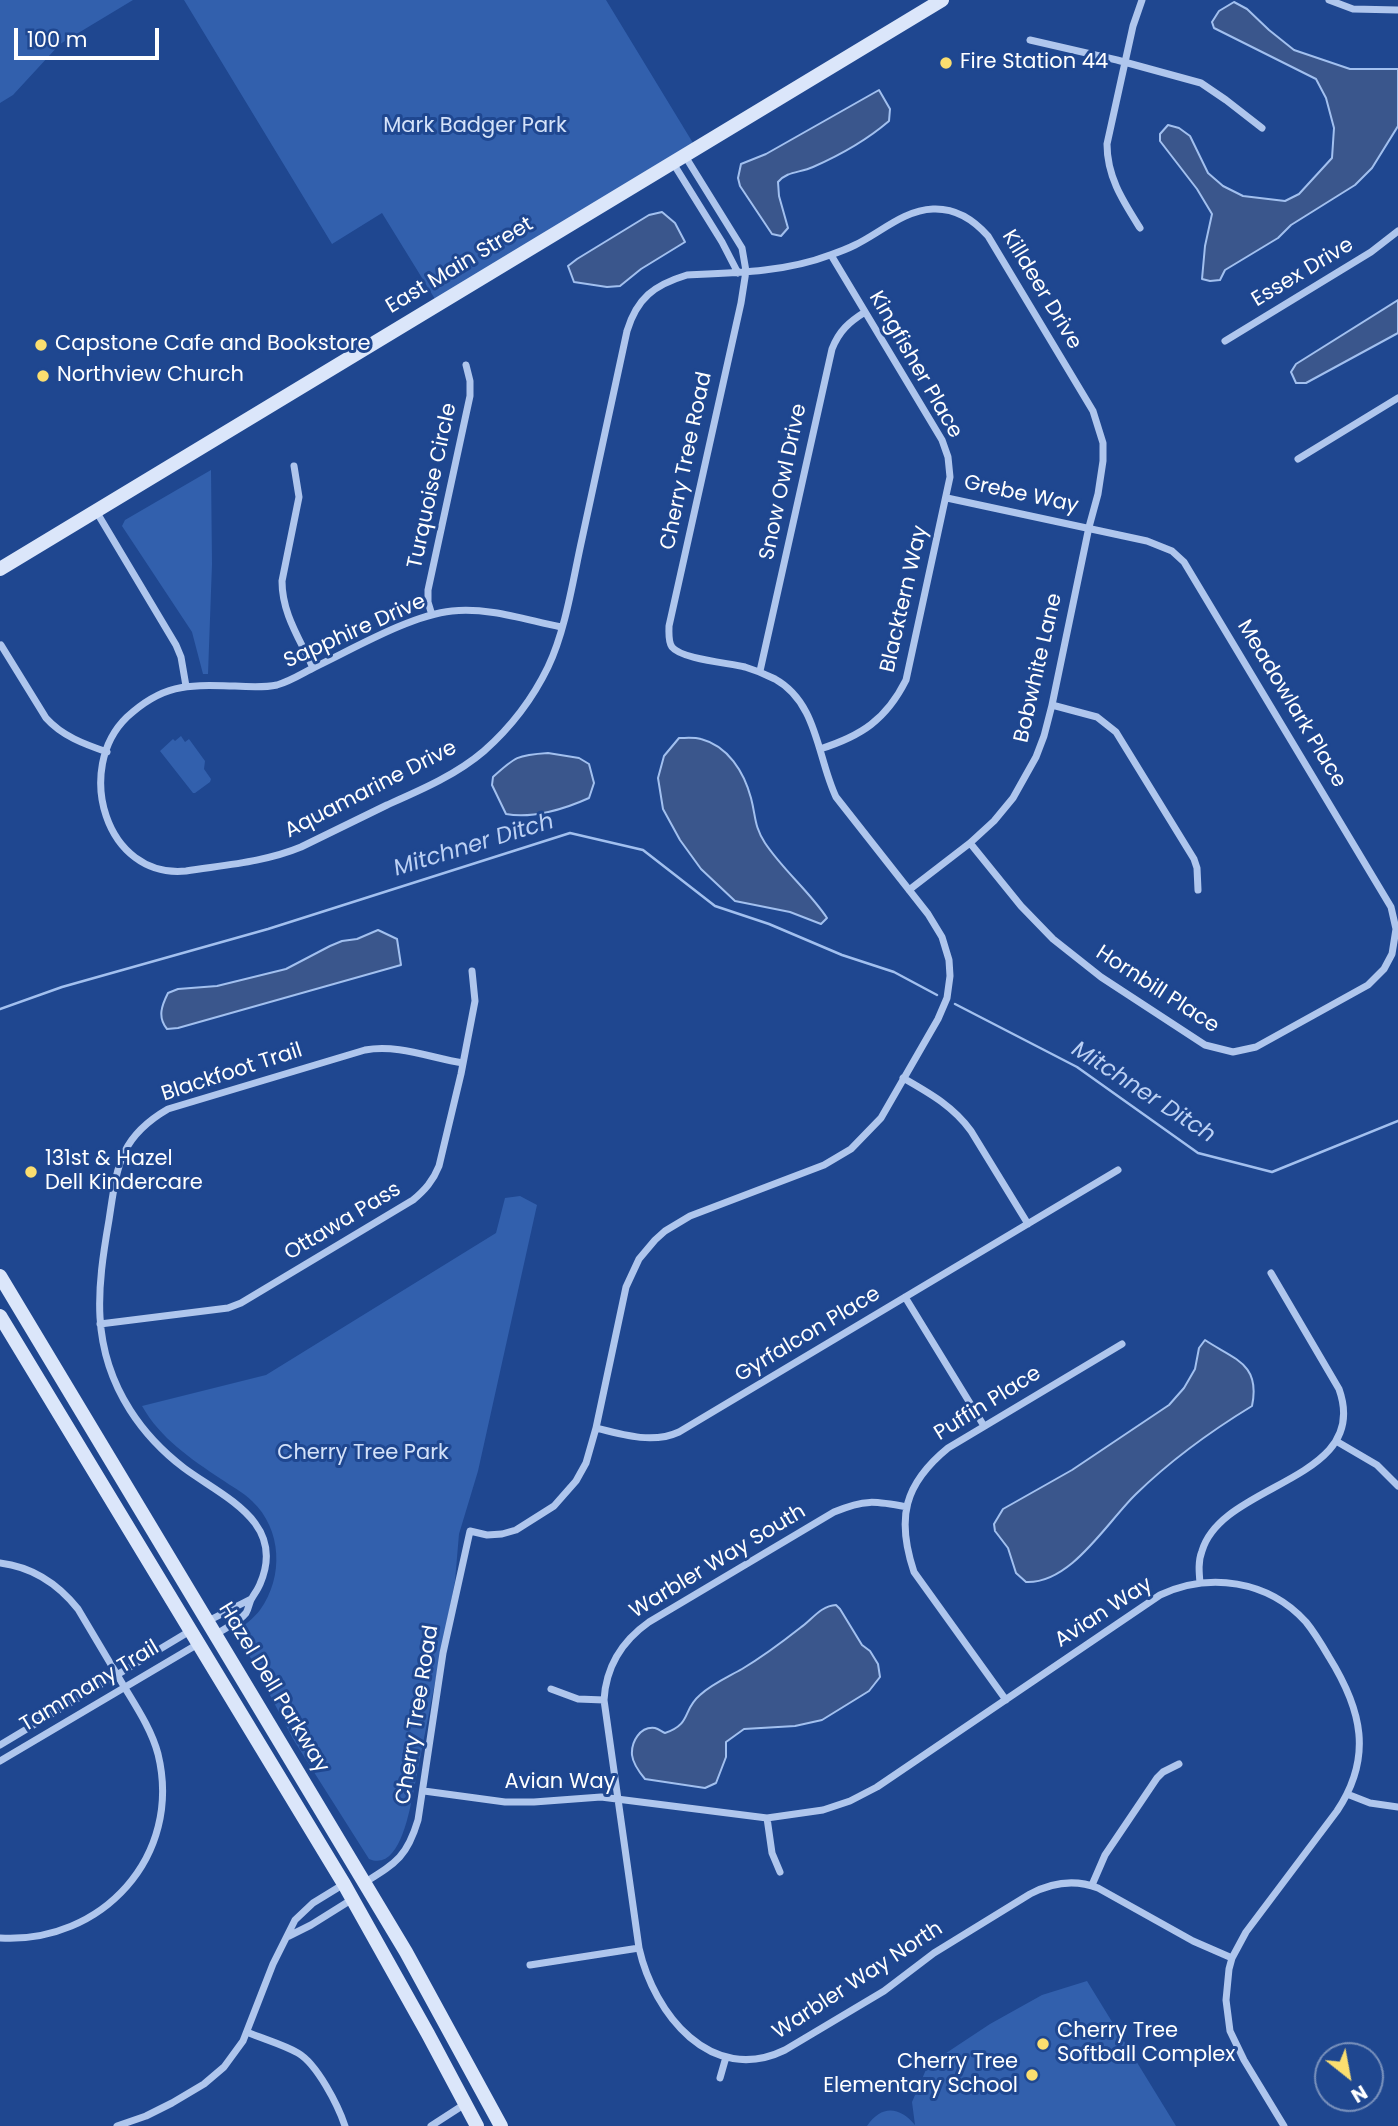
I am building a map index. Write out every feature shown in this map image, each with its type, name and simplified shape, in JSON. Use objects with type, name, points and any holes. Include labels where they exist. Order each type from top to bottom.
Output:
[{"type":"main road","name":"East Main Street","points":[[0,569],[942,0]]},
{"type":"main road","name":"Hazel Dell Parkway","points":[[0,1276],[419,1976],[501,2126]]},
{"type":"main road","name":"Hazel Dell Parkway","points":[[0,1316],[344,1884],[477,2126]]},
{"type":"street","points":[[1140,228],[1114,183],[1107,155],[1108,131],[1142,0]]},
{"type":"street","points":[[1329,0],[1353,9],[1398,10]]},
{"type":"street","points":[[1030,40],[1201,83],[1262,128]]},
{"type":"street","points":[[679,160],[742,248],[742,271]]},
{"type":"street","points":[[679,160],[722,242],[742,271]]},
{"type":"street","name":"Killdeer Drive","points":[[742,271],[786,266],[831,255],[915,212],[931,209],[958,212],[970,218],[984,230],[1082,390],[1099,426],[1103,461],[1089,527]]},
{"type":"street","name":"Essex Drive","points":[[1225,341],[1371,252],[1398,231]]},
{"type":"street","name":"Kingfisher Place","points":[[831,255],[942,440],[948,457],[950,477],[947,498]]},
{"type":"street","name":"Cherry Tree Road","points":[[742,271],[741,303],[668,626],[671,647],[684,654],[760,671]]},
{"type":"street","name":"Aquamarine Drive","points":[[107,752],[101,789],[106,815],[116,837],[123,847],[145,865],[174,872],[284,854],[432,785],[482,752],[505,729],[534,692],[548,666],[561,627],[632,314],[647,294],[672,279],[687,275],[742,271]]},
{"type":"street","name":"Snow Owl Drive","points":[[760,671],[832,349],[835,340],[849,322],[865,312]]},
{"type":"street","name":"Turquoise Circle","points":[[432,615],[428,590],[470,396],[466,365]]},
{"type":"street","points":[[1298,459],[1398,398]]},
{"type":"street","points":[[294,466],[299,497],[282,592],[285,610],[313,668]]},
{"type":"street","name":"Grebe Way","points":[[947,498],[1089,527]]},
{"type":"street","name":"Blacktern Way","points":[[820,749],[844,742],[871,726],[891,705],[906,680],[947,498]]},
{"type":"street","points":[[96,511],[176,645],[186,686]]},
{"type":"street","name":"Bobwhite Lane","points":[[909,890],[994,821],[1027,776],[1044,737],[1052,705],[1089,527]]},
{"type":"street","name":"Meadowlark Place","points":[[1089,527],[1161,546],[1172,551],[1192,573],[1391,907],[1396,929],[1390,960]]},
{"type":"street","name":"Sapphire Drive","points":[[107,752],[114,735],[127,718],[155,697],[186,686],[267,687],[290,680],[412,621],[432,615],[451,611],[483,611],[561,627]]},
{"type":"street","points":[[1,645],[53,726],[75,740],[107,752]]},
{"type":"street","points":[[596,1428],[626,1287],[647,1248],[665,1231],[690,1216],[824,1165],[851,1149],[881,1118],[938,1019],[947,998],[949,960],[942,937],[930,917],[836,797],[806,712],[778,681],[760,671]]},
{"type":"street","points":[[1052,705],[1097,717],[1116,733],[1194,859],[1198,890]]},
{"type":"street","name":"Hornbill Place","points":[[970,843],[1021,906],[1053,939],[1101,977],[1212,1048],[1233,1052],[1264,1044],[1368,985],[1390,960]]},
{"type":"street","points":[[1390,960],[1398,964]]},
{"type":"street","name":"Ottawa Pass","points":[[100,1324],[228,1308],[241,1303],[414,1200],[426,1189],[439,1167],[463,1063],[475,1001],[472,971]]},
{"type":"street","name":"Blackfoot Trail","points":[[216,1634],[246,1613],[260,1586],[265,1565],[264,1548],[259,1530],[245,1510],[162,1450],[130,1409],[115,1380],[105,1353],[98,1296],[118,1164],[133,1136],[155,1116],[184,1104],[379,1048],[393,1048],[463,1063]]},
{"type":"street","points":[[903,1078],[960,1116],[1028,1224]]},
{"type":"street","name":"Gyrfalcon Place","points":[[596,1428],[646,1438],[670,1436],[1118,1170]]},
{"type":"street","points":[[1200,1583],[1201,1553],[1216,1526],[1237,1510],[1313,1465],[1336,1441],[1342,1419],[1339,1389],[1271,1273]]},
{"type":"street","points":[[905,1297],[984,1426]]},
{"type":"street","name":"Puffin Place","points":[[1006,1700],[914,1572],[906,1549],[904,1531],[907,1507],[916,1482],[928,1464],[948,1448],[1122,1343]]},
{"type":"street","name":"Cherry Tree Road","points":[[364,1883],[392,1865],[404,1854],[413,1839],[424,1791],[443,1653],[470,1531],[487,1535],[516,1530],[554,1506],[571,1487],[586,1463],[596,1428]]},
{"type":"street","points":[[1336,1441],[1377,1465],[1398,1486]]},
{"type":"street","name":"Warbler Way South","points":[[619,1799],[604,1700],[607,1677],[622,1646],[635,1632],[834,1512],[867,1501],[907,1507]]},
{"type":"street","points":[[0,1563],[38,1574],[65,1594],[78,1609],[151,1734],[158,1754],[162,1791],[160,1816],[149,1852],[130,1884],[108,1905],[87,1920],[50,1935],[0,1938]]},
{"type":"street","name":"Avian Way","points":[[424,1791],[505,1802],[601,1797],[767,1818],[823,1810],[864,1794],[890,1779],[1170,1590],[1200,1583],[1235,1583],[1260,1590],[1288,1606],[1312,1630],[1342,1679],[1351,1697],[1357,1719],[1359,1753],[1354,1776],[1337,1811],[1246,1932],[1232,1958],[1226,2000],[1230,2031],[1244,2060],[1284,2126]]},
{"type":"street","points":[[208,1621],[251,1599]]},
{"type":"street","name":"Tammany Trail","points":[[0,1761],[191,1631]]},
{"type":"street","name":"Tammany Trail","points":[[0,1745],[121,1681],[199,1644]]},
{"type":"street","points":[[551,1689],[578,1699],[604,1700]]},
{"type":"street","points":[[1092,1885],[1105,1854],[1157,1778],[1179,1764]]},
{"type":"street","points":[[1347,1794],[1370,1803],[1398,1807]]},
{"type":"street","name":"Warbler Way North","points":[[619,1799],[639,1948],[648,1978],[663,2008],[680,2027],[698,2043],[726,2057],[755,2060],[777,2054],[884,1991],[934,1952],[1030,1894],[1064,1883],[1092,1885],[1193,1941],[1232,1958]]},
{"type":"street","points":[[767,1818],[772,1853],[780,1872]]},
{"type":"street","points":[[117,2126],[159,2110],[211,2079],[233,2057],[247,2032],[273,1964],[295,1920],[306,1908],[344,1884]]},
{"type":"street","points":[[289,1936],[351,1900]]},
{"type":"street","points":[[530,1965],[639,1948]]},
{"type":"street","points":[[247,2032],[299,2053],[309,2062],[325,2086],[345,2126]]},
{"type":"street","points":[[720,2078],[726,2057]]},
{"type":"street","points":[[431,2126],[465,2104]]},
{"type":"green space","points":[[0,0],[133,0],[60,44],[13,95],[0,103]]},
{"type":"green space","name":"Mark Badger Park","points":[[184,0],[606,0],[693,143],[435,299],[382,213],[332,244]]},
{"type":"green space","points":[[211,470],[212,564],[208,674],[203,674],[192,632],[122,526],[125,520]]},
{"type":"green space","points":[[181,736],[185,742],[189,739],[205,761],[204,769],[211,779],[195,793],[160,751],[173,739],[175,741]]},
{"type":"green space","name":"Cherry Tree Park","points":[[520,1196],[537,1205],[478,1471],[459,1534],[455,1581],[409,1814],[401,1838],[388,1857],[379,1861],[369,1859],[293,1739],[237,1632],[260,1610],[273,1583],[276,1554],[269,1525],[262,1512],[248,1498],[167,1438],[142,1406],[266,1375],[496,1233],[505,1198]]},
{"type":"green space","name":"Cherry Tree Softball Complex","points":[[1087,1981],[1176,2126],[867,2126],[879,2114],[891,2110],[903,2114],[915,2125],[912,2102],[928,2065],[990,2024],[1042,1995]]},
{"type":"shaded area","points":[[1234,2],[1247,9],[1294,50],[1350,69],[1398,69],[1398,126],[1372,168],[1355,185],[1291,225],[1278,238],[1225,270],[1220,280],[1210,281],[1202,279],[1212,214],[1197,189],[1160,141],[1160,134],[1168,125],[1179,128],[1190,136],[1208,173],[1223,186],[1243,196],[1285,201],[1299,194],[1332,158],[1334,128],[1326,98],[1316,79],[1214,28],[1212,22],[1219,11]]},
{"type":"shaded area","points":[[879,90],[890,109],[889,121],[842,152],[813,167],[782,178],[778,182],[779,196],[788,228],[781,236],[772,234],[740,186],[738,178],[741,164],[766,154]]},
{"type":"shaded area","points":[[662,212],[675,223],[685,242],[641,269],[620,286],[607,287],[574,282],[568,266],[649,215]]},
{"type":"shaded area","points":[[1398,300],[1398,333],[1306,383],[1296,383],[1291,372],[1296,364]]},
{"type":"shaded area","points":[[679,738],[698,738],[711,742],[734,761],[748,788],[761,837],[827,918],[821,924],[790,912],[735,901],[701,869],[680,840],[663,809],[658,778],[664,756]]},
{"type":"shaded area","points":[[548,753],[579,758],[589,764],[594,783],[589,798],[548,812],[506,814],[492,785],[493,777],[517,758]]},
{"type":"shaded area","points":[[378,930],[397,939],[401,965],[178,1028],[167,1029],[162,1020],[168,993],[178,989],[217,986],[286,969],[330,946]]},
{"type":"shaded area","points":[[1205,1340],[1235,1358],[1248,1371],[1254,1392],[1252,1406],[1163,1469],[1073,1562],[1042,1580],[1026,1582],[1016,1573],[1008,1548],[995,1531],[994,1524],[1003,1509],[1072,1470],[1169,1405],[1184,1388],[1195,1369],[1199,1348]]},
{"type":"shaded area","points":[[836,1605],[878,1664],[880,1677],[869,1691],[822,1720],[795,1726],[744,1729],[726,1742],[726,1757],[716,1783],[705,1788],[645,1779],[635,1765],[632,1755],[633,1745],[641,1732],[656,1728],[665,1733],[674,1729],[683,1721],[694,1701],[705,1691],[764,1655],[821,1611]]},
{"type":"waterway","name":"Mitchner Ditch","points":[[0,1009],[62,987],[268,929],[570,833],[643,850],[715,906],[894,972],[937,995]]},
{"type":"waterway","name":"Mitchner Ditch","points":[[955,1004],[1077,1067],[1198,1153],[1272,1172],[1398,1121]]},
{"type":"place","name":"Fire Station 44","points":[[946,63]]},
{"type":"place","name":"Capstone Cafe and Bookstore","points":[[41,345]]},
{"type":"place","name":"Northview Church","points":[[43,376]]},
{"type":"place","name":"131st & Hazel Dell Kindercare","points":[[31,1172]]},
{"type":"place","name":"Cherry Tree Softball Complex","points":[[1043,2044]]},
{"type":"place","name":"Cherry Tree Elementary School","points":[[1032,2075]]}]
